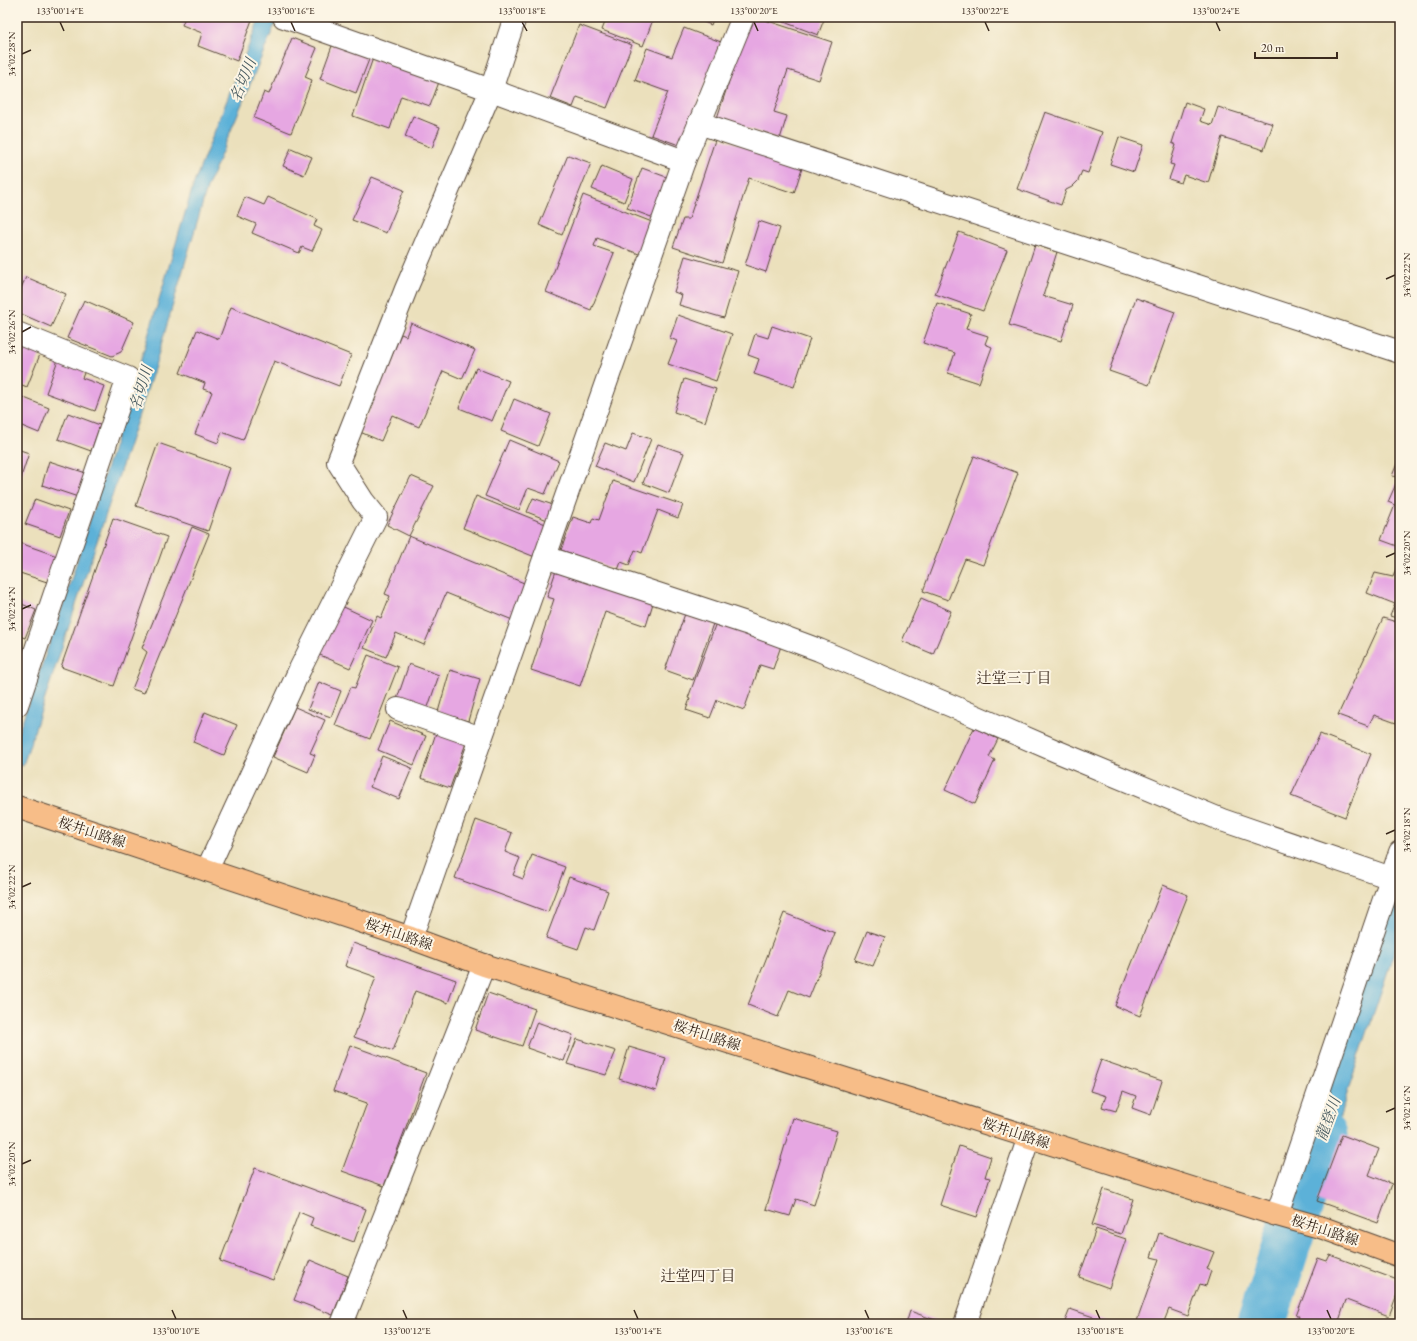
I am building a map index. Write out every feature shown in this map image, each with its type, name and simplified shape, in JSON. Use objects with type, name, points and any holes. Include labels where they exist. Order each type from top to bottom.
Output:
[{"type":"main road","name":"桜井山路線","points":[[17,807],[411,938],[484,964],[1029,1137],[1323,1228],[1400,1256]]},
{"type":"street","points":[[284,17],[491,90],[684,161]]},
{"type":"street","points":[[207,870],[300,669],[376,517],[363,501],[338,462],[406,289],[491,90],[515,17]]},
{"type":"street","points":[[411,938],[684,161],[743,17]]},
{"type":"street","points":[[699,123],[1400,352]]},
{"type":"street","points":[[17,333],[128,378],[17,705]]},
{"type":"street","points":[[545,557],[746,623],[819,650],[1222,820],[1391,878]]},
{"type":"street","points":[[398,709],[481,738]]},
{"type":"street","points":[[1277,1215],[1400,852]]},
{"type":"street","points":[[342,1324],[484,964]]},
{"type":"street","points":[[965,1324],[1029,1137]]},
{"type":"water","name":"名切川","points":[[260,17],[278,17],[207,188],[154,369],[23,765],[17,764],[17,736],[65,599],[139,366],[194,183]]},
{"type":"water","points":[[1400,873],[1400,935],[1350,1084],[1313,1203],[1290,1197]]},
{"type":"building","points":[[185,17],[253,17],[237,61],[198,46],[202,33],[182,25]]},
{"type":"building","points":[[607,17],[654,17],[643,46],[602,30]]},
{"type":"building","points":[[692,17],[714,17],[711,25]]},
{"type":"building","points":[[750,17],[756,17],[832,42],[819,80],[788,70],[774,112],[787,116],[780,139],[717,118]]},
{"type":"building","points":[[771,17],[825,17],[818,35]]},
{"type":"building","points":[[579,25],[632,45],[607,108],[577,97],[573,107],[550,98]]},
{"type":"building","points":[[684,28],[721,42],[682,146],[651,135],[668,92],[635,80],[647,48],[672,57]]},
{"type":"building","points":[[292,38],[317,48],[305,77],[312,80],[291,133],[254,118],[264,92],[269,94]]},
{"type":"building","points":[[333,43],[370,57],[356,93],[320,79]]},
{"type":"building","points":[[373,58],[439,82],[430,106],[401,96],[390,129],[353,116]]},
{"type":"building","points":[[1185,102],[1204,109],[1200,121],[1212,125],[1218,107],[1273,124],[1264,150],[1222,137],[1208,183],[1184,175],[1181,183],[1169,179],[1174,165],[1170,164],[1176,145],[1172,143]]},
{"type":"building","points":[[1045,112],[1102,132],[1088,173],[1082,171],[1078,181],[1066,190],[1061,205],[1017,189]]},
{"type":"building","points":[[413,116],[440,127],[432,148],[405,137]]},
{"type":"building","points":[[716,137],[803,165],[794,193],[749,178],[722,263],[673,247],[683,219],[689,219]]},
{"type":"building","points":[[1119,137],[1143,145],[1134,172],[1110,164]]},
{"type":"building","points":[[291,148],[312,157],[304,175],[283,166]]},
{"type":"building","points":[[568,155],[591,163],[562,235],[539,225]]},
{"type":"building","points":[[602,166],[633,179],[624,202],[592,189]]},
{"type":"building","points":[[642,168],[669,178],[654,218],[627,208]]},
{"type":"building","points":[[372,177],[404,190],[386,233],[352,220]]},
{"type":"building","points":[[583,195],[657,224],[644,256],[597,238],[594,246],[614,253],[591,310],[546,292]]},
{"type":"building","points":[[245,197],[264,205],[268,197],[317,219],[314,226],[322,230],[312,251],[302,247],[299,253],[252,233],[256,224],[237,216]]},
{"type":"building","points":[[759,221],[780,228],[766,272],[745,265]]},
{"type":"building","points":[[959,232],[1007,250],[983,311],[935,294]]},
{"type":"building","points":[[1035,245],[1057,252],[1043,296],[1073,305],[1061,341],[1009,325]]},
{"type":"building","points":[[685,256],[738,271],[724,318],[679,305],[682,295],[674,292]]},
{"type":"building","points":[[26,277],[66,294],[51,327],[17,312],[17,297]]},
{"type":"building","points":[[1136,298],[1175,312],[1149,385],[1109,371]]},
{"type":"building","points":[[84,300],[134,322],[121,352],[112,356],[67,338]]},
{"type":"building","points":[[937,303],[971,314],[966,329],[988,336],[985,344],[992,347],[979,383],[948,373],[955,353],[923,343]]},
{"type":"building","points":[[231,307],[351,355],[339,386],[274,361],[243,440],[222,432],[218,443],[195,434],[212,392],[203,389],[205,383],[180,373],[197,330],[219,339]]},
{"type":"building","points":[[678,315],[732,334],[716,381],[668,364],[677,341],[670,338]]},
{"type":"building","points":[[411,323],[475,350],[462,379],[443,371],[419,427],[392,415],[381,441],[360,432],[401,334],[406,336]]},
{"type":"building","points":[[772,326],[810,339],[794,387],[754,374],[759,359],[748,355],[755,334],[768,338]]},
{"type":"building","points":[[17,342],[41,352],[27,387],[17,383]]},
{"type":"building","points":[[59,357],[86,368],[82,378],[104,386],[95,411],[46,393]]},
{"type":"building","points":[[476,368],[509,381],[492,421],[459,408]]},
{"type":"building","points":[[684,379],[716,389],[705,422],[674,412]]},
{"type":"building","points":[[17,395],[49,408],[39,433],[17,424]]},
{"type":"building","points":[[514,399],[551,414],[538,446],[501,431]]},
{"type":"building","points":[[68,413],[100,425],[91,451],[58,439]]},
{"type":"building","points":[[633,433],[651,439],[634,482],[595,466],[605,443],[626,451]]},
{"type":"building","points":[[509,440],[559,461],[545,494],[528,488],[519,510],[485,496]]},
{"type":"building","points":[[158,443],[230,468],[208,531],[136,506]]},
{"type":"building","points":[[658,444],[684,453],[669,493],[643,483]]},
{"type":"building","points":[[17,449],[29,453],[20,480],[17,479]]},
{"type":"building","points":[[974,456],[1018,473],[983,565],[965,559],[948,600],[923,591]]},
{"type":"building","points":[[1400,456],[1400,547],[1381,540],[1395,505],[1388,502],[1399,477],[1392,476]]},
{"type":"building","points":[[49,461],[86,473],[78,497],[42,485]]},
{"type":"building","points":[[411,476],[434,486],[409,536],[387,525]]},
{"type":"building","points":[[613,481],[683,505],[678,518],[658,510],[642,553],[635,550],[629,565],[621,562],[618,570],[561,550],[573,517],[591,523],[593,518],[599,520]]},
{"type":"building","points":[[476,496],[548,525],[535,557],[463,528]]},
{"type":"building","points":[[533,498],[556,506],[550,521],[527,512]]},
{"type":"building","points":[[35,499],[69,511],[60,536],[25,524]]},
{"type":"building","points":[[113,518],[167,537],[114,686],[61,667]]},
{"type":"building","points":[[192,527],[209,534],[144,693],[132,689],[147,652],[142,648]]},
{"type":"building","points":[[409,536],[529,585],[515,621],[446,593],[424,645],[396,633],[386,657],[364,648],[377,616],[381,618],[390,596],[385,594]]},
{"type":"building","points":[[20,543],[57,556],[47,582],[17,572],[17,552]]},
{"type":"building","points":[[1400,558],[1400,619],[1390,616],[1395,604],[1367,593],[1375,573],[1393,577]]},
{"type":"building","points":[[557,568],[654,600],[646,626],[605,612],[580,686],[531,670],[554,599],[547,597]]},
{"type":"building","points":[[921,598],[951,611],[933,654],[902,641]]},
{"type":"building","points":[[17,602],[36,610],[25,638],[17,635]]},
{"type":"building","points":[[335,603],[372,620],[350,668],[313,652]]},
{"type":"building","points":[[686,611],[714,621],[693,680],[665,670]]},
{"type":"building","points":[[1383,618],[1400,623],[1400,713],[1396,723],[1374,715],[1368,726],[1338,715]]},
{"type":"building","points":[[717,620],[782,643],[773,669],[760,665],[744,710],[717,700],[710,718],[686,710],[690,699],[688,698]]},
{"type":"building","points":[[368,655],[398,667],[370,739],[335,725],[351,687],[355,688]]},
{"type":"building","points":[[409,664],[439,675],[427,710],[397,699]]},
{"type":"building","points":[[450,670],[480,679],[468,721],[438,712]]},
{"type":"building","points":[[319,682],[341,691],[331,717],[308,709]]},
{"type":"building","points":[[295,707],[325,720],[310,753],[315,755],[308,772],[273,757]]},
{"type":"building","points":[[205,712],[237,725],[224,755],[193,742]]},
{"type":"building","points":[[390,721],[426,736],[414,765],[378,750]]},
{"type":"building","points":[[974,728],[998,739],[989,757],[995,760],[975,804],[945,790]]},
{"type":"building","points":[[436,733],[466,743],[450,788],[421,778]]},
{"type":"building","points":[[1320,734],[1371,754],[1345,817],[1291,796]]},
{"type":"building","points":[[382,756],[412,768],[399,799],[370,787]]},
{"type":"building","points":[[476,820],[512,833],[505,852],[520,858],[513,875],[523,879],[532,855],[565,867],[548,912],[455,878]]},
{"type":"building","points":[[569,877],[608,891],[594,930],[586,927],[578,949],[546,938]]},
{"type":"building","points":[[1163,885],[1188,895],[1140,1016],[1115,1006]]},
{"type":"building","points":[[784,913],[835,933],[809,998],[789,990],[778,1017],[748,1005]]},
{"type":"building","points":[[867,931],[885,937],[873,966],[855,960]]},
{"type":"building","points":[[353,943],[456,980],[448,1003],[415,991],[393,1051],[354,1037],[376,977],[345,966]]},
{"type":"building","points":[[488,993],[535,1009],[522,1046],[475,1030]]},
{"type":"building","points":[[537,1022],[573,1035],[564,1061],[527,1048]]},
{"type":"building","points":[[577,1039],[616,1051],[606,1075],[567,1064]]},
{"type":"building","points":[[350,1045],[426,1073],[384,1186],[342,1171],[367,1103],[333,1091]]},
{"type":"building","points":[[629,1047],[666,1058],[656,1091],[619,1079]]},
{"type":"building","points":[[1101,1060],[1162,1081],[1151,1115],[1132,1108],[1136,1096],[1123,1091],[1116,1111],[1102,1107],[1106,1096],[1090,1091]]},
{"type":"building","points":[[793,1118],[837,1131],[814,1205],[796,1199],[790,1216],[766,1209]]},
{"type":"building","points":[[1342,1135],[1379,1149],[1369,1175],[1392,1184],[1378,1223],[1317,1201]]},
{"type":"building","points":[[959,1146],[991,1157],[985,1177],[990,1178],[977,1217],[940,1205]]},
{"type":"building","points":[[255,1168],[366,1209],[354,1242],[310,1226],[313,1218],[299,1212],[273,1280],[220,1261]]},
{"type":"building","points":[[1104,1189],[1133,1199],[1121,1234],[1092,1225]]},
{"type":"building","points":[[1096,1229],[1126,1239],[1109,1288],[1079,1277]]},
{"type":"building","points":[[1159,1233],[1214,1252],[1207,1269],[1211,1271],[1206,1286],[1200,1284],[1188,1316],[1169,1309],[1163,1324],[1136,1324],[1159,1259],[1151,1257]]},
{"type":"building","points":[[1330,1255],[1400,1281],[1400,1286],[1389,1316],[1346,1300],[1338,1324],[1296,1324],[1299,1316],[1296,1316],[1318,1258],[1327,1261]]},
{"type":"building","points":[[310,1260],[348,1276],[333,1315],[294,1300]]},
{"type":"building","points":[[1070,1309],[1108,1322],[1107,1324],[1064,1324]]},
{"type":"building","points":[[910,1311],[946,1324],[906,1324]]},
{"type":"waterway","name":"龍登川","points":[[1261,1324],[1323,1135]]},
{"type":"district","name":"辻堂三丁目","points":[[1014,678]]},
{"type":"district","name":"辻堂四丁目","points":[[698,1276]]}]
